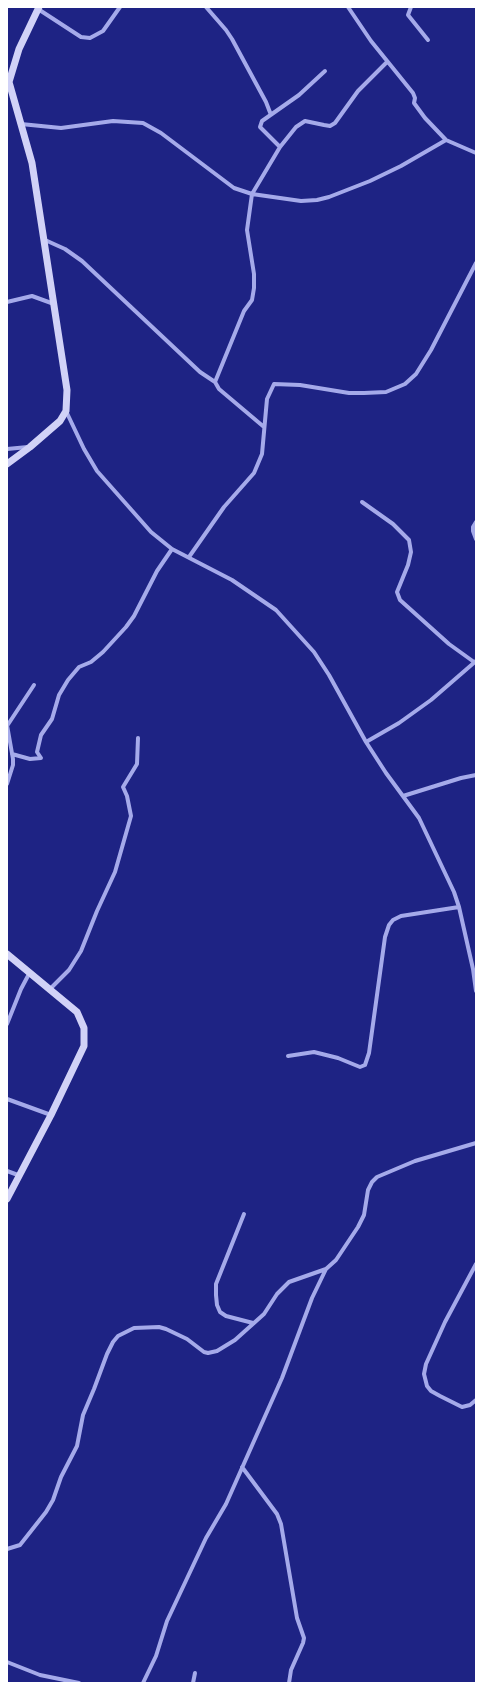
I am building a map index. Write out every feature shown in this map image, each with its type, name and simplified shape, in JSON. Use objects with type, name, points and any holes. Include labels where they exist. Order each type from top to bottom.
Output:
[{"type":"street","points":[[120,7],[103,31],[90,38],[81,37],[72,32],[39,8],[19,49],[9,82],[32,163],[67,390],[66,411],[84,449],[97,471],[151,532],[172,549],[232,580],[257,596],[276,610],[292,625],[314,652],[329,675],[366,742],[386,773],[419,818],[454,892],[459,907],[473,969],[476,991]]},
{"type":"street","points":[[206,7],[229,34],[266,102],[271,115]]},
{"type":"street","points":[[348,7],[387,62],[414,93],[414,103],[416,107],[446,140],[476,152]]},
{"type":"street","points":[[411,7],[408,15],[428,40]]},
{"type":"street","points":[[215,382],[223,358],[244,311],[252,300],[254,274],[247,230],[252,194],[280,147],[301,123],[309,121],[330,126],[335,122],[358,91],[387,62]]},
{"type":"street","points":[[280,147],[260,127],[262,121],[299,95],[325,71]]},
{"type":"street","points":[[21,124],[61,128],[113,121],[143,123],[162,133],[234,188],[252,194],[301,202],[317,200],[370,182],[446,140]]},
{"type":"street","points":[[45,240],[65,249],[82,261],[200,372],[215,382],[219,389],[264,427]]},
{"type":"street","points":[[189,557],[224,507],[254,473],[262,454],[267,399],[274,384],[300,385],[349,393],[386,392],[396,389],[412,379],[432,350],[476,263]]},
{"type":"street","points":[[7,302],[32,296],[55,305]]},
{"type":"street","points":[[7,464],[30,447],[60,420],[66,411]]},
{"type":"street","points":[[7,449],[30,447]]},
{"type":"street","points":[[362,502],[393,524],[409,540],[411,552],[408,565],[397,592],[400,600],[449,644],[475,662],[425,705],[399,723],[366,742]]},
{"type":"street","points":[[476,522],[472,532],[476,539]]},
{"type":"street","points":[[12,754],[30,759],[41,758],[37,752],[41,735],[52,719],[60,695],[68,680],[79,667],[91,662],[103,652],[126,627],[157,571],[172,549]]},
{"type":"street","points":[[7,784],[12,765],[12,754],[7,725],[34,685]]},
{"type":"street","points":[[50,989],[69,970],[81,951],[115,872],[131,816],[127,796],[122,786],[137,764],[138,738]]},
{"type":"street","points":[[403,796],[461,778],[476,775]]},
{"type":"street","points":[[288,1056],[314,1052],[338,1058],[360,1067],[365,1065],[369,1053],[385,937],[388,925],[393,920],[401,916],[459,907]]},
{"type":"street","points":[[7,954],[77,1012],[84,1028],[84,1046],[7,1199]]},
{"type":"street","points":[[7,1024],[25,979],[30,972]]},
{"type":"street","points":[[7,1098],[51,1114]]},
{"type":"street","points":[[143,1683],[156,1656],[167,1620],[206,1538],[226,1504],[282,1378],[312,1298],[326,1269],[336,1260],[358,1227],[364,1215],[368,1190],[372,1182],[377,1177],[416,1161],[476,1143]]},
{"type":"street","points":[[7,1171],[18,1176]]},
{"type":"street","points":[[244,1214],[216,1284],[216,1295],[217,1305],[220,1312],[226,1316],[253,1323]]},
{"type":"street","points":[[476,1264],[432,1350],[426,1364],[424,1374],[427,1386],[431,1391],[447,1400],[462,1407],[467,1407],[476,1400]]},
{"type":"street","points":[[7,1549],[20,1545],[23,1542],[46,1512],[53,1500],[61,1477],[77,1446],[83,1415],[107,1354],[118,1336],[134,1328],[159,1327],[187,1339],[204,1352],[213,1353],[227,1346],[264,1314],[277,1294],[289,1282],[326,1269]]},
{"type":"street","points":[[242,1467],[277,1514],[280,1524],[296,1618],[304,1638],[304,1643],[292,1670],[289,1683]]},
{"type":"street","points":[[7,1662],[40,1675],[78,1683]]},
{"type":"street","points":[[192,1683],[195,1673]]}]
